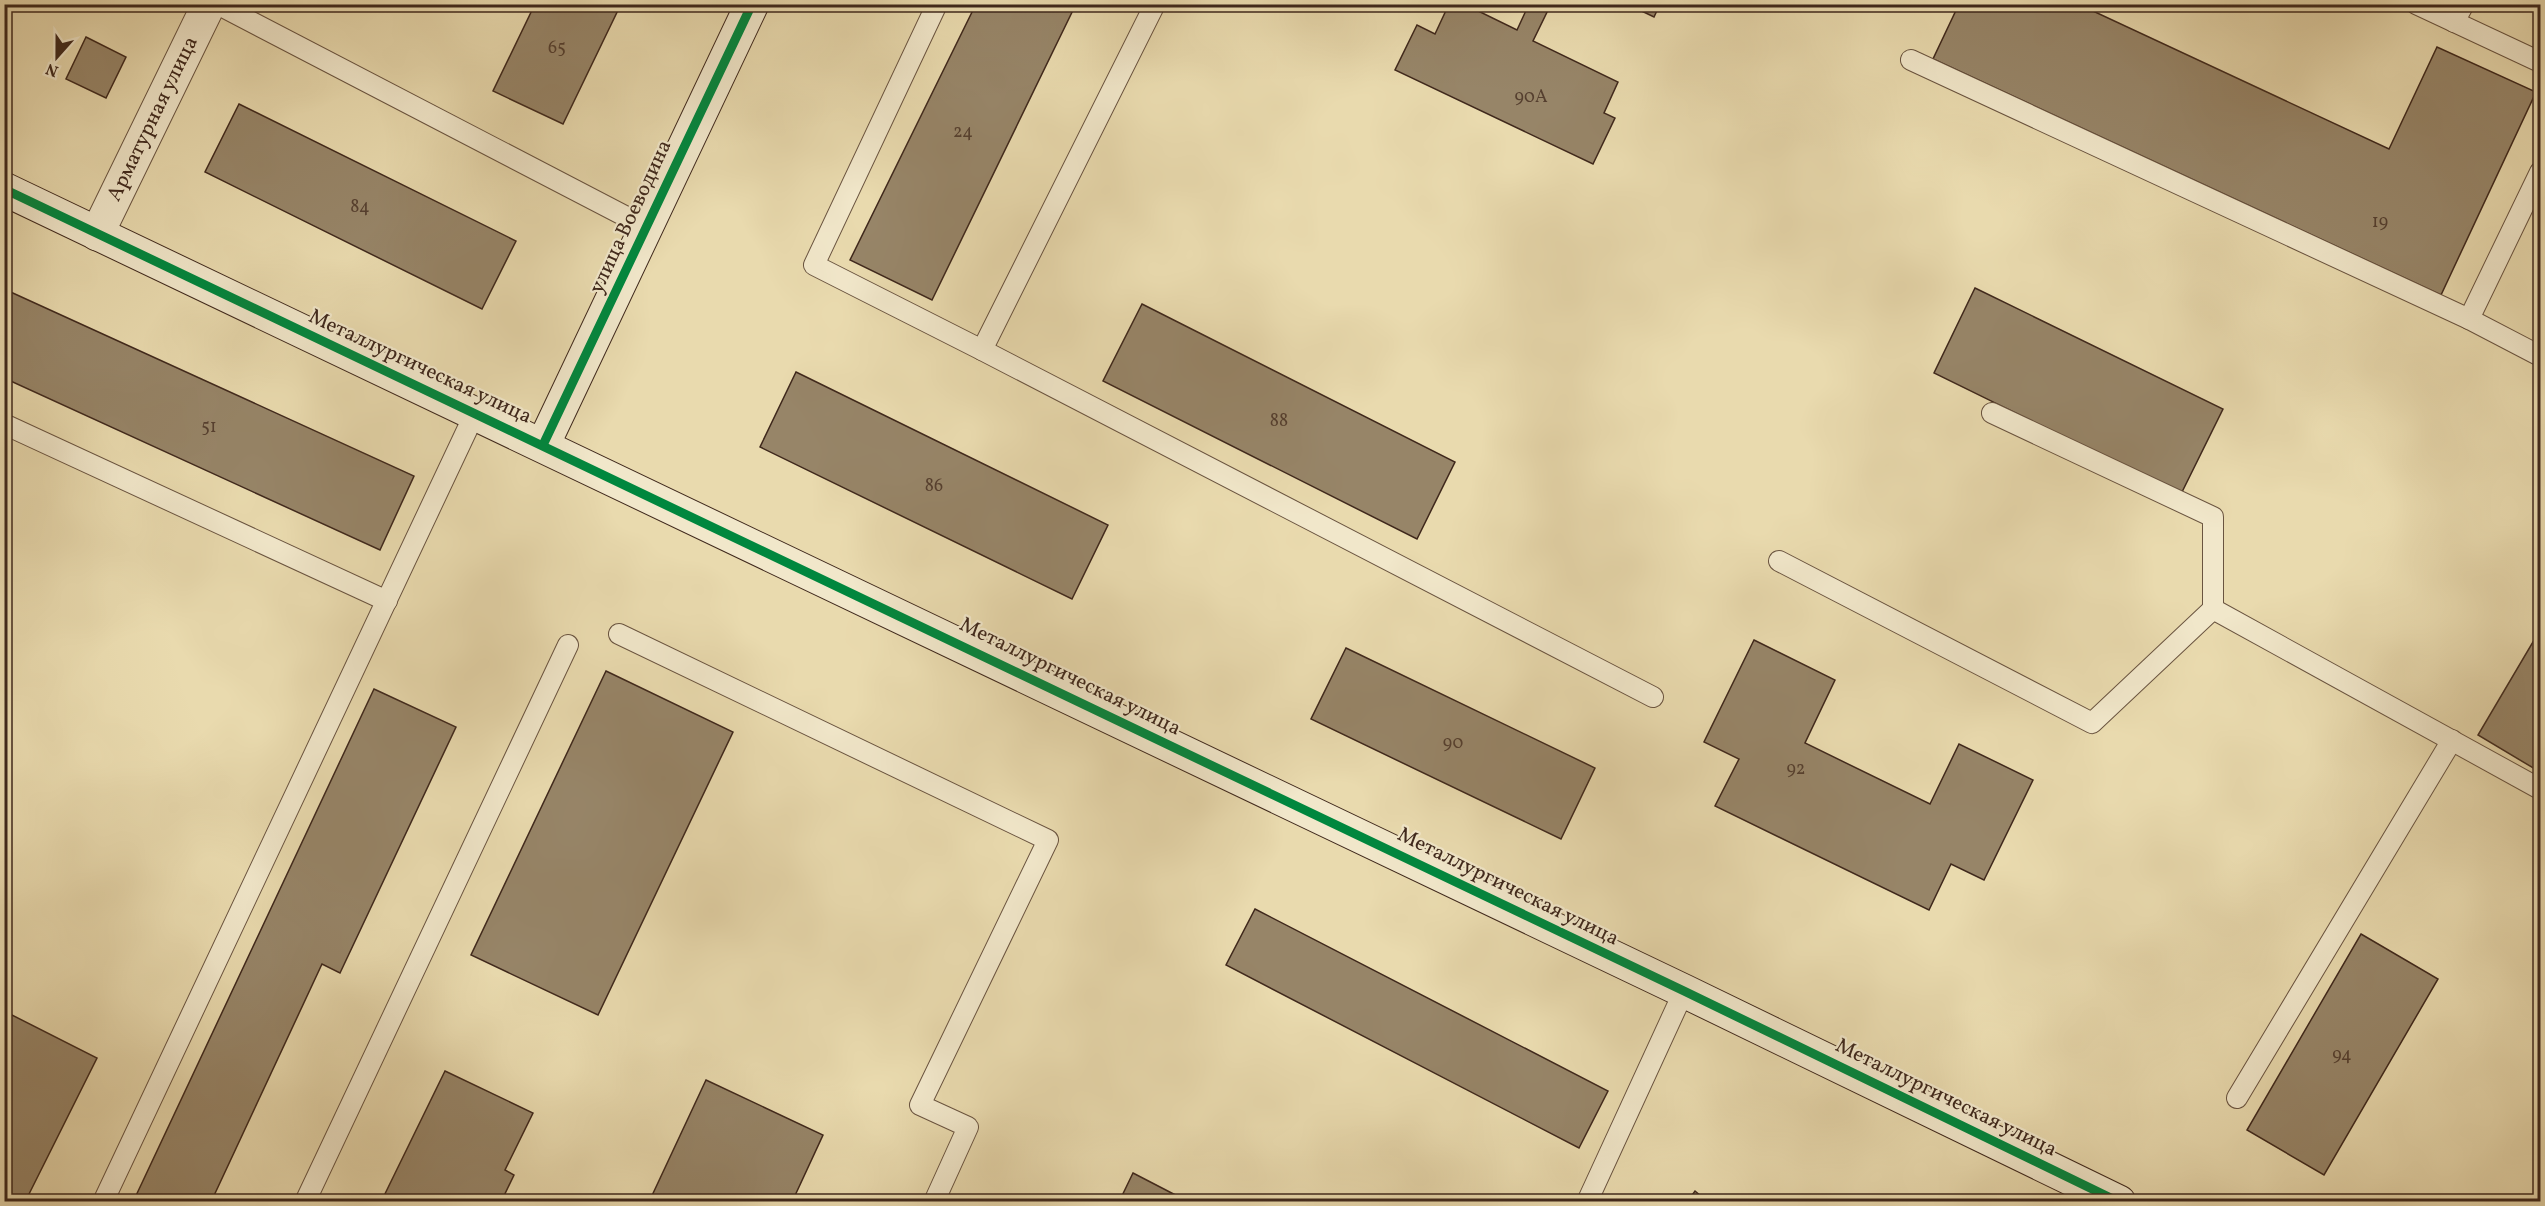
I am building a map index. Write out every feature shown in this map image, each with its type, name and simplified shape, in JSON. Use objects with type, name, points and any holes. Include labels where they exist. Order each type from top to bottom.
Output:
[{"type":"street","name":"Арматурная улица","points":[[97,234],[209,4]]},
{"type":"street","name":"улица Воеводина","points":[[543,445],[752,4]]},
{"type":"street","name":"Металлургическая улица","points":[[4,189],[1684,991],[2118,1202]]},
{"type":"lane","points":[[217,4],[646,227]]},
{"type":"lane","points":[[937,4],[814,265],[1653,697]]},
{"type":"lane","points":[[982,350],[1155,4]]},
{"type":"lane","points":[[2416,4],[2541,62]]},
{"type":"lane","points":[[2454,22],[2463,4]]},
{"type":"lane","points":[[1911,60],[2469,319],[2541,356]]},
{"type":"lane","points":[[2469,319],[2541,172]]},
{"type":"lane","points":[[103,1202],[475,413]]},
{"type":"lane","points":[[1779,561],[2092,723],[2213,609],[2213,517],[1992,413]]},
{"type":"lane","points":[[4,424],[387,601]]},
{"type":"lane","points":[[2213,609],[2541,789]]},
{"type":"lane","points":[[619,633],[1048,840],[920,1105],[968,1127],[934,1202]]},
{"type":"lane","points":[[305,1202],[568,645]]},
{"type":"lane","points":[[2237,1098],[2452,740]]},
{"type":"lane","points":[[1587,1202],[1684,991]]},
{"type":"building","points":[[535,4],[621,4],[563,124],[493,91]]},
{"type":"building","points":[[976,4],[1076,4],[932,300],[850,260]]},
{"type":"building","points":[[1449,4],[1464,4],[1517,30],[1529,4],[1551,4],[1533,41],[1618,82],[1604,113],[1615,118],[1593,164],[1395,70],[1417,25],[1435,34]]},
{"type":"building","points":[[1627,4],[1660,4],[1654,17]]},
{"type":"building","points":[[1959,4],[2078,4],[2389,149],[2437,47],[2536,92],[2441,295],[1933,59]]},
{"type":"building","points":[[86,37],[126,57],[106,98],[66,79]]},
{"type":"building","points":[[239,104],[516,241],[482,309],[205,172]]},
{"type":"building","points":[[1975,288],[2223,409],[2181,494],[1934,373]]},
{"type":"building","points":[[4,289],[414,476],[380,550],[4,378]]},
{"type":"building","points":[[1142,304],[1455,462],[1417,539],[1103,381]]},
{"type":"building","points":[[796,372],[1108,525],[1072,599],[760,447]]},
{"type":"building","points":[[2540,630],[2540,772],[2478,735]]},
{"type":"building","points":[[1754,640],[1835,680],[1805,743],[1930,804],[1959,744],[2033,780],[1984,880],[1951,864],[1929,910],[1715,806],[1739,759],[1704,742]]},
{"type":"building","points":[[1346,648],[1595,768],[1561,839],[1311,719]]},
{"type":"building","points":[[606,671],[733,732],[598,1015],[471,955]]},
{"type":"building","points":[[374,689],[456,727],[340,973],[322,964],[211,1202],[133,1202]]},
{"type":"building","points":[[1255,909],[1608,1091],[1579,1148],[1226,965]]},
{"type":"building","points":[[2361,934],[2438,979],[2324,1175],[2247,1130]]},
{"type":"building","points":[[4,1011],[97,1058],[25,1202],[4,1202]]},
{"type":"building","points":[[445,1071],[533,1113],[505,1170],[514,1175],[501,1202],[381,1202]]},
{"type":"building","points":[[706,1080],[823,1135],[792,1202],[649,1202]]},
{"type":"building","points":[[1133,1173],[1189,1202],[1119,1202]]},
{"type":"building","points":[[1695,1191],[1708,1202],[1687,1202]]},
{"type":"cycle path","points":[[543,445],[752,4]]},
{"type":"cycle path","points":[[4,189],[1684,991],[2119,1202]]}]
